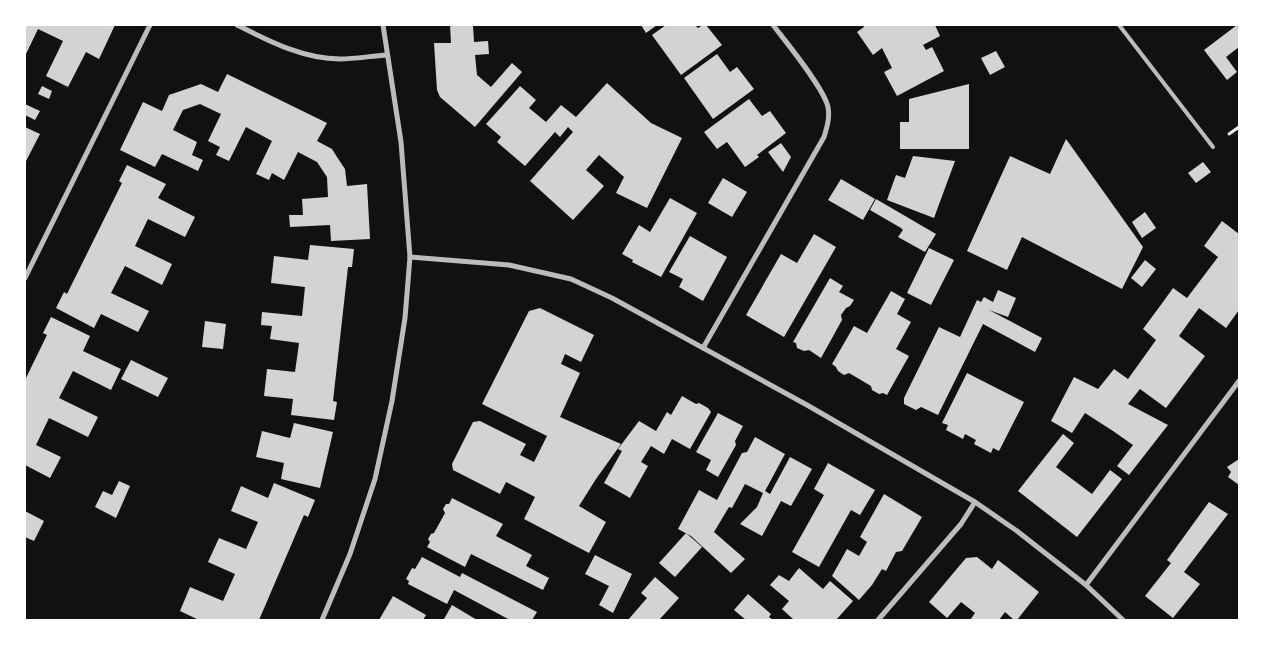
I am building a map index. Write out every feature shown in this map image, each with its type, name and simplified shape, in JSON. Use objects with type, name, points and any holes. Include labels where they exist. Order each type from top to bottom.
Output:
[{"type":"street","points":[[25,278],[150,25]]},
{"type":"street","points":[[237,25],[275,44],[306,55],[339,59],[387,54]]},
{"type":"street","points":[[322,620],[350,554],[375,478],[392,401],[403,336],[410,258],[402,142],[383,25]]},
{"type":"street","points":[[703,348],[824,137],[829,120],[828,104],[815,82],[773,25]]},
{"type":"street","points":[[410,258],[509,265],[571,279],[612,298],[807,405],[975,502],[1017,530],[1086,585],[1123,620]]},
{"type":"street","points":[[1086,585],[1239,381]]},
{"type":"street","points":[[878,620],[961,524],[975,502]]},
{"type":"lane","points":[[1119,25],[1213,147]]},
{"type":"building","points":[[25,25],[115,25],[99,59],[86,52],[68,87],[46,76],[63,41],[38,29],[25,56]]},
{"type":"building","points":[[450,25],[473,25],[474,42],[488,41],[489,54],[475,55],[477,75],[491,87],[512,63],[522,72],[475,127],[440,97],[437,90],[434,43],[451,43]]},
{"type":"building","points":[[641,25],[657,25],[646,33]]},
{"type":"building","points":[[666,25],[695,25],[698,28],[706,25],[722,45],[681,75],[652,35]]},
{"type":"building","points":[[863,25],[935,25],[940,36],[923,45],[926,50],[932,47],[944,71],[897,96],[884,72],[892,68],[882,48],[873,55],[857,32],[864,27]]},
{"type":"building","points":[[1237,25],[1239,29],[1239,47],[1226,57],[1237,72],[1227,80],[1204,50]]},
{"type":"building","points":[[996,51],[1005,67],[990,75],[981,58]]},
{"type":"building","points":[[717,54],[730,72],[737,67],[754,89],[713,119],[684,78]]},
{"type":"building","points":[[227,74],[327,123],[317,141],[332,149],[345,169],[347,186],[367,184],[370,239],[331,241],[330,225],[290,227],[289,215],[303,215],[302,199],[328,197],[327,177],[317,162],[298,152],[284,180],[272,173],[269,180],[256,174],[272,141],[246,127],[229,161],[216,155],[220,147],[208,141],[221,114],[200,104],[183,110],[173,130],[197,142],[192,155],[203,160],[198,171],[162,154],[155,167],[120,150],[143,102],[162,111],[169,95],[201,84],[218,92]]},
{"type":"building","points":[[607,83],[651,123],[682,138],[647,208],[616,193],[624,177],[599,155],[586,170],[604,186],[573,220],[530,181],[573,132],[568,127],[560,137],[555,132],[525,166],[497,142],[501,137],[486,124],[520,86],[536,100],[529,108],[546,122],[561,105],[576,117]]},
{"type":"building","points":[[969,84],[969,149],[900,149],[900,122],[909,122],[909,99]]},
{"type":"building","points":[[42,86],[52,91],[49,99],[38,94]]},
{"type":"building","points":[[749,99],[762,116],[770,111],[786,133],[757,155],[759,157],[745,167],[727,142],[717,149],[704,132]]},
{"type":"building","points":[[25,104],[40,111],[35,120],[25,115]]},
{"type":"building","points":[[25,127],[40,134],[25,163]]},
{"type":"building","points":[[1066,139],[1143,247],[1122,289],[1022,237],[1007,270],[967,251],[1010,156],[1050,174]]},
{"type":"building","points":[[781,143],[791,157],[783,172],[768,152]]},
{"type":"building","points":[[913,156],[955,161],[934,218],[887,200],[896,175],[905,178]]},
{"type":"building","points":[[1203,162],[1211,172],[1196,183],[1188,173]]},
{"type":"building","points":[[127,165],[166,184],[158,198],[195,217],[185,237],[148,219],[135,246],[172,264],[162,285],[125,266],[111,293],[149,311],[138,332],[101,314],[94,328],[56,308],[64,292],[67,294],[122,183],[119,181]]},
{"type":"building","points":[[723,178],[747,192],[732,217],[708,203]]},
{"type":"building","points":[[841,179],[875,199],[863,220],[828,200]]},
{"type":"building","points":[[670,198],[697,213],[661,277],[632,262],[633,260],[622,254],[639,225],[650,232]]},
{"type":"building","points":[[876,199],[936,234],[925,252],[898,237],[903,230],[901,228],[870,210]]},
{"type":"building","points":[[1145,212],[1156,228],[1142,238],[1132,222]]},
{"type":"building","points":[[1222,221],[1239,234],[1239,310],[1226,328],[1199,308],[1179,336],[1205,356],[1166,408],[1140,389],[1128,404],[1168,425],[1129,475],[1117,466],[1133,445],[1113,431],[1085,413],[1072,433],[1051,421],[1074,377],[1098,389],[1114,369],[1128,379],[1156,340],[1143,329],[1173,288],[1187,298],[1218,257],[1204,246]]},
{"type":"building","points":[[814,234],[836,247],[784,337],[746,315],[781,254],[797,263]]},
{"type":"building","points":[[690,236],[727,257],[703,301],[679,287],[683,279],[669,272]]},
{"type":"building","points":[[310,245],[354,249],[352,267],[348,267],[333,401],[337,402],[334,420],[291,415],[293,399],[264,396],[267,369],[295,372],[299,343],[270,339],[272,326],[261,325],[262,312],[302,316],[305,287],[271,283],[274,256],[308,260]]},
{"type":"building","points":[[929,248],[954,260],[931,305],[907,293]]},
{"type":"building","points":[[1145,260],[1156,269],[1142,287],[1131,278]]},
{"type":"building","points":[[830,278],[843,286],[839,292],[854,300],[841,315],[842,320],[821,358],[809,350],[804,351],[797,348],[796,343],[793,342]]},
{"type":"building","points":[[998,290],[1016,298],[1008,317],[989,310],[1042,338],[1035,352],[983,324],[938,415],[921,407],[916,410],[904,404],[904,398],[939,327],[960,337],[977,300],[981,302],[984,297],[993,302]]},
{"type":"building","points":[[891,291],[905,299],[897,314],[911,322],[896,349],[909,356],[887,395],[879,394],[872,390],[871,386],[849,373],[844,375],[832,364],[854,326],[867,333]]},
{"type":"building","points":[[540,308],[594,335],[581,362],[565,354],[561,364],[580,373],[560,417],[621,444],[579,506],[606,522],[589,553],[524,519],[535,497],[506,482],[500,494],[453,470],[452,464],[473,422],[480,421],[526,444],[520,455],[534,462],[547,436],[482,404],[529,311]]},
{"type":"building","points":[[51,317],[90,336],[83,351],[121,369],[111,390],[73,371],[59,398],[98,417],[88,437],[49,418],[36,445],[61,457],[50,478],[25,465],[25,380],[47,335],[43,333]]},
{"type":"building","points":[[205,321],[226,324],[223,349],[202,347]]},
{"type":"building","points":[[131,360],[168,378],[158,397],[121,379]]},
{"type":"building","points":[[967,373],[1024,402],[999,451],[993,448],[991,453],[974,444],[976,440],[965,434],[963,439],[946,430],[948,425],[942,423]]},
{"type":"building","points":[[682,396],[696,404],[699,403],[711,412],[690,449],[672,439],[664,454],[651,446],[641,462],[648,466],[630,498],[604,483],[622,451],[618,449],[639,421],[656,431],[667,412],[671,415]]},
{"type":"building","points":[[718,413],[743,426],[735,441],[736,445],[718,477],[706,470],[711,460],[696,452]]},
{"type":"building","points":[[294,423],[333,432],[320,488],[281,479],[284,463],[256,457],[262,431],[290,438]]},
{"type":"building","points":[[1063,434],[1074,443],[1056,467],[1092,494],[1110,470],[1122,479],[1077,537],[1018,491]]},
{"type":"building","points":[[755,437],[785,454],[765,491],[770,494],[790,457],[812,469],[791,506],[781,501],[762,536],[740,524],[757,507],[763,493],[745,484],[732,508],[729,507],[714,532],[745,559],[731,573],[691,536],[678,529],[699,490],[717,500],[742,453],[747,452]]},
{"type":"building","points":[[1239,459],[1239,485],[1228,477],[1231,472],[1227,467]]},
{"type":"building","points":[[828,463],[875,490],[860,515],[851,510],[819,567],[792,552],[824,495],[814,489]]},
{"type":"building","points":[[119,481],[130,486],[116,518],[95,507],[103,491],[112,495]]},
{"type":"building","points":[[274,483],[315,500],[308,517],[304,515],[259,620],[199,620],[180,611],[190,587],[223,601],[235,574],[208,562],[219,538],[246,549],[258,522],[231,511],[241,486],[268,498]]},
{"type":"building","points":[[884,494],[922,517],[902,551],[896,552],[886,571],[882,569],[872,585],[859,600],[832,576],[847,549],[859,556],[867,542],[860,537]]},
{"type":"building","points":[[452,498],[503,524],[496,536],[532,555],[526,566],[549,578],[543,590],[471,554],[465,567],[427,547],[430,542],[428,539],[434,533],[445,513],[443,509]]},
{"type":"building","points":[[1209,502],[1228,514],[1184,572],[1200,584],[1173,618],[1145,596],[1171,563],[1167,560]]},
{"type":"building","points":[[25,511],[44,521],[34,541],[25,537]]},
{"type":"building","points":[[686,533],[702,547],[675,577],[659,563]]},
{"type":"building","points":[[595,555],[632,574],[613,613],[599,605],[609,586],[585,574]]},
{"type":"building","points":[[422,557],[460,577],[462,573],[537,612],[532,620],[510,620],[454,590],[447,604],[408,584],[409,581],[406,579],[412,568],[415,569]]},
{"type":"building","points":[[977,557],[992,569],[998,560],[1039,592],[1017,620],[1014,620],[1005,612],[999,620],[970,620],[975,613],[961,602],[947,618],[929,602],[966,558]]},
{"type":"building","points":[[799,568],[823,589],[830,581],[853,601],[836,620],[794,620],[782,609],[789,601],[770,585],[779,575],[789,581]]},
{"type":"building","points":[[655,577],[679,598],[659,620],[628,620],[647,598],[641,593]]},
{"type":"building","points":[[748,594],[771,614],[769,617],[773,620],[746,620],[734,610]]},
{"type":"building","points":[[393,596],[426,615],[423,620],[379,620]]},
{"type":"building","points":[[452,605],[477,620],[444,619]]}]
